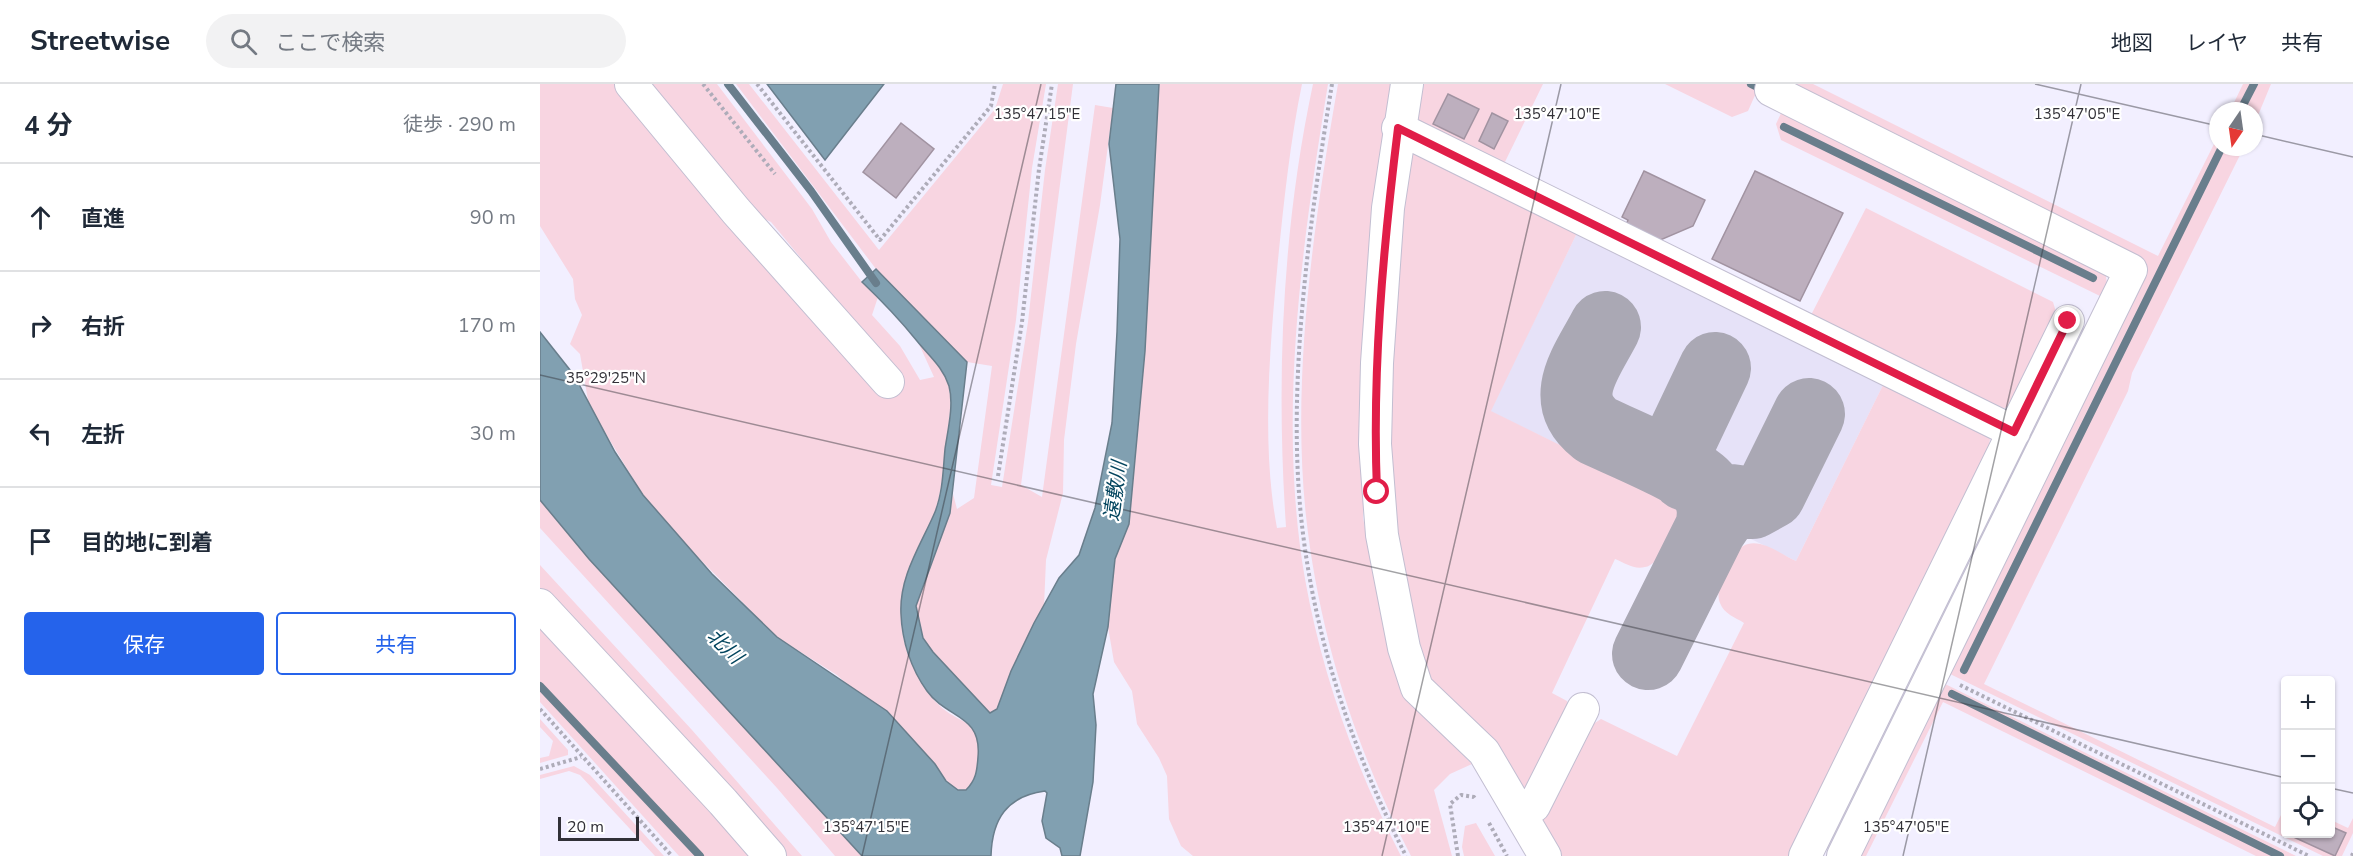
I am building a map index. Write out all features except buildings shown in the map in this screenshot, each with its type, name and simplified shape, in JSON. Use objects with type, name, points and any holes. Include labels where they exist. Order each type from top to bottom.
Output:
[{"type":"street","points":[[631,84],[736,211],[888,382]]},
{"type":"street","points":[[1407,84],[1398,128],[1388,208],[1377,363],[1375,444],[1382,535],[1404,648],[1418,688],[1484,753],[1545,856]]},
{"type":"street","points":[[1774,84],[1771,90],[2131,270],[1843,856]]},
{"type":"street","points":[[1398,128],[2014,432]]},
{"type":"street","points":[[1805,856],[2068,321]]},
{"type":"street","points":[[540,605],[716,793],[770,856]]},
{"type":"street","points":[[1521,815],[1534,806],[1583,709]]},
{"type":"path","points":[[704,84],[775,174]]},
{"type":"path","points":[[757,84],[880,240],[991,106],[996,84]]},
{"type":"path","points":[[998,476],[1022,322],[1039,170],[1052,84]]},
{"type":"path","points":[[1332,84],[1304,301],[1298,452],[1301,516],[1318,622],[1329,664],[1361,757],[1406,856]]},
{"type":"path","points":[[1934,672],[2309,856]]},
{"type":"path","points":[[540,709],[672,856]]},
{"type":"path","points":[[540,769],[581,757]]},
{"type":"path","points":[[1458,856],[1450,804],[1461,795],[1474,796],[1480,807]]},
{"type":"path","points":[[1485,816],[1507,856]]},
{"type":"shaded area","points":[[540,84],[625,84],[822,301],[810,269],[771,222],[750,212],[638,84],[717,84],[812,209],[831,242],[862,282],[878,297],[872,315],[900,346],[920,380],[934,377],[918,342],[944,374],[949,386],[950,412],[941,486],[935,512],[913,562],[905,588],[901,627],[907,651],[924,686],[939,705],[968,724],[976,735],[977,767],[966,790],[951,785],[935,764],[837,675],[777,637],[681,540],[643,495],[589,406],[580,354],[570,344],[582,315],[575,299],[573,279],[540,226]]},
{"type":"shaded area","points":[[736,84],[749,84],[879,250],[995,109],[1003,84],[1046,84],[1032,168],[1016,320],[991,485],[1002,487],[1028,322],[1045,170],[1058,84],[1073,84],[1021,485],[1042,497],[1095,105],[1113,108],[1100,205],[1076,344],[1064,440],[1063,493],[1046,560],[1044,606],[1011,671],[997,709],[990,713],[933,652],[923,638],[916,606],[950,513],[953,494],[957,509],[974,498],[992,366],[967,362],[876,269]]},
{"type":"shaded area","points":[[1159,84],[1302,84],[1285,194],[1268,394],[1269,463],[1277,528],[1286,527],[1282,360],[1288,249],[1294,194],[1313,84],[1328,84],[1310,206],[1296,331],[1293,456],[1297,518],[1312,615],[1331,686],[1369,790],[1401,856],[1193,856],[1181,846],[1169,819],[1167,776],[1159,758],[1137,724],[1132,691],[1114,662],[1108,627],[1115,558],[1129,524],[1145,351]]},
{"type":"shaded area","points":[[1338,84],[1394,84],[1363,369],[1363,518],[1391,659],[1404,697],[1472,764],[1450,774],[1434,790],[1452,856],[1411,856],[1391,816],[1373,775],[1343,691],[1330,648],[1312,560],[1302,463],[1303,355],[1313,245]]},
{"type":"shaded area","points":[[1424,84],[1543,84],[1503,166],[1420,125],[1417,113]]},
{"type":"shaded area","points":[[1665,84],[1760,84],[1748,111],[1732,117]]},
{"type":"shaded area","points":[[1792,84],[1813,84],[2158,256],[2209,154],[2209,156],[2240,156],[2132,373],[2128,391],[1984,684],[2275,827],[2281,815],[2281,836],[1948,673],[2147,264],[1794,89]]},
{"type":"shaded area","points":[[2243,84],[2271,84],[2263,103],[2234,102]]},
{"type":"shaded area","points":[[1783,109],[2105,269],[2107,284],[2100,296],[1781,140],[1776,124]]},
{"type":"shaded area","points":[[1418,152],[1578,231],[1491,411],[1669,499],[1678,510],[1679,517],[1674,534],[1663,552],[1651,565],[1637,568],[1615,559],[1552,693],[1567,701],[1568,717],[1532,787],[1520,787],[1429,680],[1415,632],[1400,556],[1389,436],[1402,212],[1411,155]]},
{"type":"shaded area","points":[[1866,208],[2053,302],[2056,312],[2012,404],[1999,411],[1810,317]]},
{"type":"shaded area","points":[[1578,231],[1885,381],[1796,561],[1490,411]]},
{"type":"shaded area","points":[[1885,381],[1985,430],[1990,439],[1988,451],[1788,856],[1560,856],[1543,828],[1543,814],[1584,730],[1601,719],[1677,756],[1744,623],[1727,613],[1720,603],[1719,588],[1725,569],[1736,552],[1754,543],[1767,546],[1796,561]]},
{"type":"shaded area","points":[[540,500],[589,559],[862,856],[835,856],[777,788],[540,528]]},
{"type":"shaded area","points":[[540,565],[692,730],[802,856],[784,856],[540,589]]},
{"type":"shaded area","points":[[540,621],[757,856],[679,856],[540,702]]},
{"type":"shaded area","points":[[1943,683],[2296,856],[2256,856],[1943,702],[1866,856],[1858,856]]},
{"type":"shaded area","points":[[540,719],[568,750],[568,755],[540,763],[540,758],[549,756],[553,741],[540,727]]},
{"type":"shaded area","points":[[574,766],[590,775],[664,856],[655,856],[580,775],[569,771],[540,779],[540,775]]},
{"type":"shaded area","points":[[2353,818],[2353,833],[2342,856],[2323,856],[2286,838],[2335,838],[2335,822],[2348,828]]},
{"type":"shaded area","points":[[1476,823],[1495,856],[1464,856],[1462,847],[1465,826]]},
{"type":"water","points":[[767,84],[884,84],[825,160]]},
{"type":"water","points":[[1116,84],[1159,84],[1145,351],[1129,524],[1115,559],[1108,627],[1093,694],[1096,725],[1093,782],[1080,856],[1062,856],[1060,848],[1046,838],[1042,821],[1047,793],[1045,791],[1021,798],[1004,811],[995,831],[991,856],[862,856],[589,559],[540,500],[540,332],[574,375],[615,452],[643,495],[712,574],[777,637],[887,711],[935,764],[946,781],[958,790],[966,790],[974,779],[977,767],[978,743],[975,732],[962,718],[935,700],[921,682],[908,654],[901,614],[901,600],[907,574],[940,497],[951,409],[949,386],[935,362],[884,303],[862,282],[876,269],[967,362],[950,513],[916,606],[923,638],[933,652],[990,713],[997,709],[1011,671],[1059,578],[1079,555],[1095,508],[1112,423],[1117,332],[1120,239],[1109,144]]},
{"type":"waterway","points":[[728,84],[811,191],[876,283]]},
{"type":"waterway","points":[[1751,84],[1755,86]]},
{"type":"waterway","points":[[2245,102],[2254,84]]},
{"type":"waterway","points":[[1784,127],[2093,278]]},
{"type":"waterway","points":[[1964,670],[2218,156]]},
{"type":"waterway","points":[[540,686],[700,856]]},
{"type":"waterway","points":[[1952,694],[2280,856]]},
{"type":"taxiway","points":[[1605,327],[1579,380],[1578,405],[1584,418],[1596,430],[1671,465],[1698,481],[1708,493],[1712,508],[1711,528],[1648,654]]},
{"type":"taxiway","points":[[1686,475],[1679,466],[1676,450],[1715,368]]},
{"type":"taxiway","points":[[1711,528],[1730,500],[1752,503],[1770,493],[1809,414]]},
{"type":"route","points":[[1377,492],[1375,444],[1377,363],[1388,208],[1398,128],[2014,432],[2068,321]]},
{"type":"water label","name":"遠敷川","points":[[1115,491]]},
{"type":"water label","name":"北川","points":[[725,646]]}]
